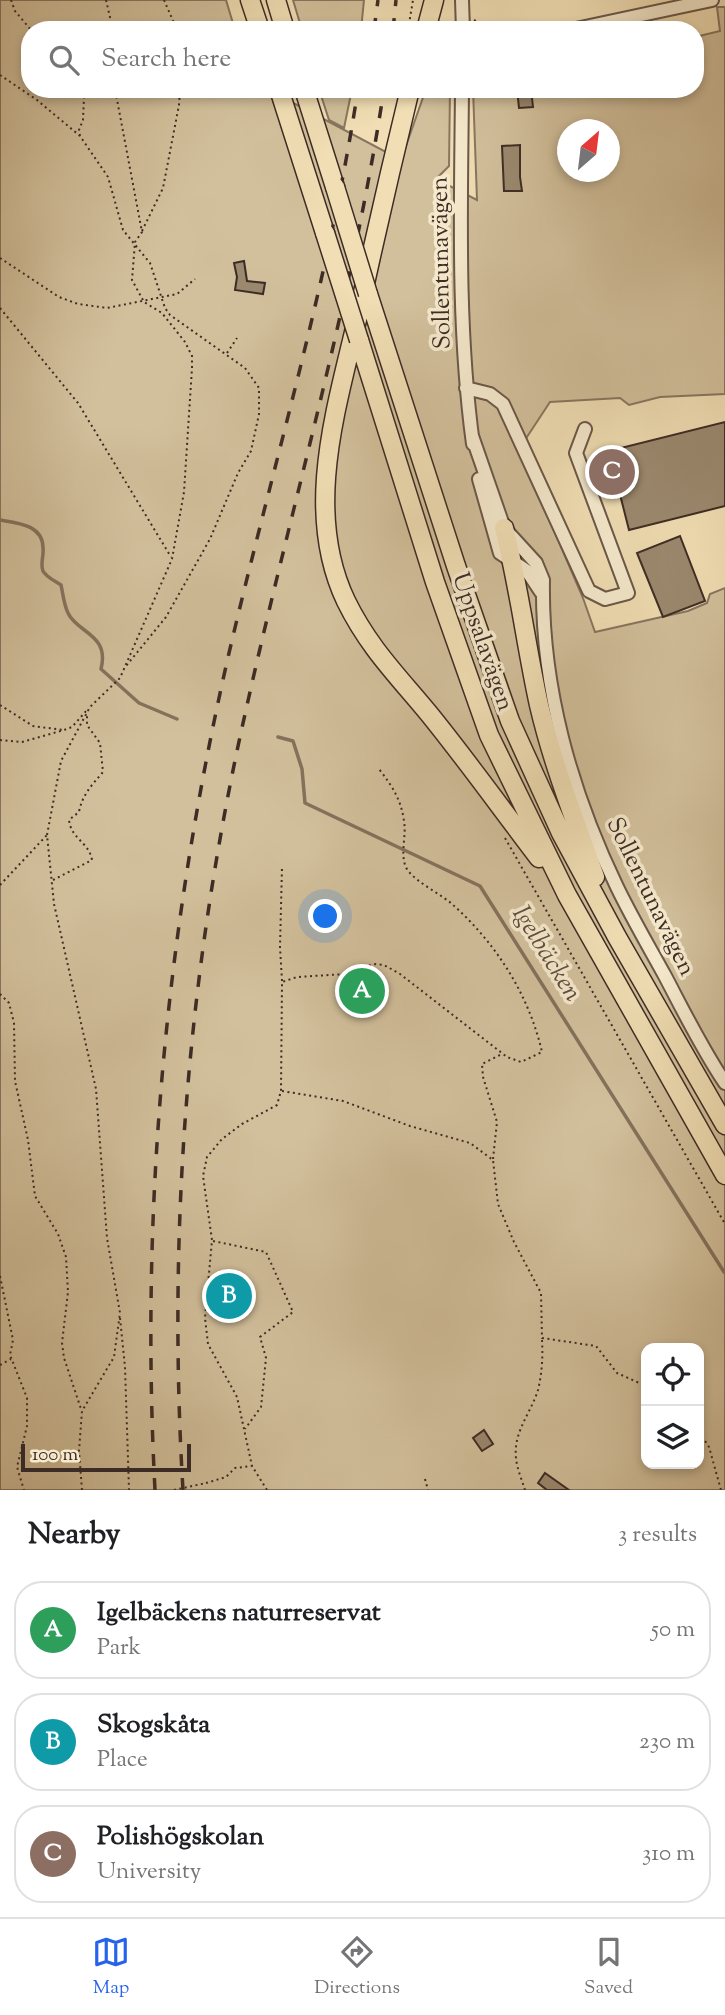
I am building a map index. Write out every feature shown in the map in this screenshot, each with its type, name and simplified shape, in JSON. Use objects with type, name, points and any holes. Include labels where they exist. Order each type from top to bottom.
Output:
[{"type":"highway","points":[[250,0],[257,21]]},
{"type":"highway","points":[[276,0],[282,21]]},
{"type":"highway","points":[[428,21],[434,0]]},
{"type":"highway","name":"Uppsalavägen","points":[[282,98],[435,583],[489,735],[567,895],[725,1175]]},
{"type":"highway","name":"Uppsalavägen","points":[[307,98],[456,566],[510,721],[561,833],[617,937],[725,1125]]},
{"type":"highway","points":[[408,98],[382,202],[330,444],[325,495],[331,549],[345,598],[370,643],[456,748],[567,895]]},
{"type":"highway","points":[[504,528],[548,740],[564,794],[617,937]]},
{"type":"street","points":[[462,0],[463,21]]},
{"type":"street","points":[[613,21],[712,0]]},
{"type":"street","name":"Sollentunavägen","points":[[462,98],[462,271],[466,388],[476,467],[500,553],[533,577],[543,596]]},
{"type":"street","points":[[466,388],[490,394],[503,404],[589,591],[605,599],[628,593],[576,453],[585,429]]},
{"type":"street","name":"Sollentunavägen","points":[[472,436],[504,528],[536,563],[543,580],[543,633],[549,676],[572,771],[594,835],[617,888],[725,1083]]},
{"type":"path","points":[[10,0],[23,21]]},
{"type":"path","points":[[106,0],[111,21]]},
{"type":"path","points":[[164,0],[173,21]]},
{"type":"path","points":[[410,21],[413,0]]},
{"type":"path","points":[[0,75],[21,89]]},
{"type":"path","points":[[34,98],[80,136],[108,177],[123,230],[150,263],[161,298],[170,315],[246,368],[258,388],[259,414],[251,451],[238,473],[210,539],[166,617],[125,667]]},
{"type":"path","points":[[80,136],[84,98]]},
{"type":"path","points":[[117,98],[142,232]]},
{"type":"path","points":[[0,740],[22,742],[72,727],[113,686],[120,678],[172,559],[184,492],[192,356],[185,342],[162,313],[144,302],[132,280],[135,242],[163,188],[179,98]]},
{"type":"path","points":[[0,258],[59,297],[78,304],[107,308],[177,294],[195,279]]},
{"type":"path","points":[[0,308],[78,403],[172,559]]},
{"type":"path","points":[[226,354],[237,338]]},
{"type":"path","points":[[0,705],[33,726],[64,730]]},
{"type":"path","points":[[90,707],[61,761],[47,835],[54,904],[96,1089],[107,1238],[120,1313],[125,1367],[129,1490]]},
{"type":"path","points":[[52,881],[92,860],[89,851],[70,831],[69,820],[79,812],[86,791],[103,772],[100,743],[87,725],[86,715]]},
{"type":"path","points":[[282,982],[297,977],[346,974],[374,964],[384,965],[400,974],[503,1054],[521,1062],[542,1052],[536,1028],[512,975],[475,927],[451,903],[409,872],[403,859],[404,821],[397,792],[379,769]]},
{"type":"path","points":[[0,885],[47,835]]},
{"type":"path","points":[[267,1490],[252,1466],[237,1396],[208,1344],[205,1318],[212,1241],[203,1176],[207,1157],[222,1139],[277,1105],[281,1091],[282,867]]},
{"type":"path","points":[[0,994],[9,1003],[14,1023],[15,1081],[28,1140],[35,1196],[58,1234],[66,1256],[68,1292],[62,1343],[64,1358],[82,1411],[79,1451],[82,1490]]},
{"type":"path","points":[[503,1054],[482,1064],[483,1077],[497,1122],[493,1160],[498,1205],[541,1293],[543,1359],[537,1392],[523,1419],[516,1444],[516,1458],[525,1489]]},
{"type":"path","points":[[281,1091],[343,1101],[410,1126],[470,1143],[493,1160]]},
{"type":"path","points":[[212,1241],[266,1252],[293,1312],[260,1337],[266,1358],[261,1407],[245,1429]]},
{"type":"path","points":[[0,1276],[13,1340],[10,1355],[27,1398],[27,1426],[17,1467],[24,1490]]},
{"type":"path","points":[[82,1411],[114,1357],[120,1313]]},
{"type":"path","points":[[542,1338],[596,1346],[617,1373],[641,1384]]},
{"type":"path","points":[[0,1365],[12,1359]]},
{"type":"path","points":[[704,1440],[709,1447],[721,1490]]},
{"type":"path","points":[[174,1490],[226,1477],[235,1468],[252,1466]]},
{"type":"path","points":[[425,1479],[428,1490]]},
{"type":"shaded area","points":[[0,0],[226,0],[232,21],[21,21],[21,98],[284,98],[401,160],[423,98],[450,98],[449,166],[436,179],[477,200],[473,98],[704,98],[704,35],[720,31],[717,7],[725,7],[725,394],[660,397],[629,405],[620,398],[550,402],[519,449],[595,632],[688,611],[707,603],[710,594],[725,588],[725,1490],[0,1490]]},
{"type":"shaded area","points":[[293,0],[364,0],[362,21],[299,21]]},
{"type":"shaded area","points":[[322,98],[350,98],[344,128],[329,120]]},
{"type":"building","points":[[518,98],[532,98],[533,107],[519,108]]},
{"type":"building","points":[[520,145],[522,191],[504,191],[502,146]]},
{"type":"building","points":[[244,261],[247,281],[265,283],[263,294],[235,290],[237,277],[234,263]]},
{"type":"building","points":[[725,422],[725,506],[629,530],[609,451]]},
{"type":"building","points":[[680,536],[705,601],[663,617],[637,553]]},
{"type":"building","points":[[484,1430],[493,1444],[482,1451],[473,1438]]},
{"type":"building","points":[[545,1473],[569,1490],[547,1490],[538,1483]]},
{"type":"waterway","name":"Igelbäcken","points":[[0,520],[28,526],[39,534],[43,548],[43,571],[61,585],[72,620],[97,641],[103,657],[101,669],[139,703],[177,719]]},
{"type":"waterway","name":"Igelbäcken","points":[[278,737],[293,741],[302,769],[305,803],[480,886],[724,1272]]},
{"type":"railway","points":[[375,21],[378,0]]},
{"type":"railway","points":[[394,21],[396,0]]},
{"type":"railway","points":[[155,1490],[151,1385],[155,1174],[174,964],[189,860],[229,653],[316,302],[356,98]]},
{"type":"railway","points":[[183,1490],[179,1397],[180,1211],[185,1119],[205,934],[237,751],[335,339],[370,173],[382,98]]},
{"type":"place","name":"Polishögskolan","points":[[612,472]]},
{"type":"place","name":"Igelbäckens naturreservat","points":[[362,991]]},
{"type":"place","name":"Skogskåta","points":[[229,1296]]}]
